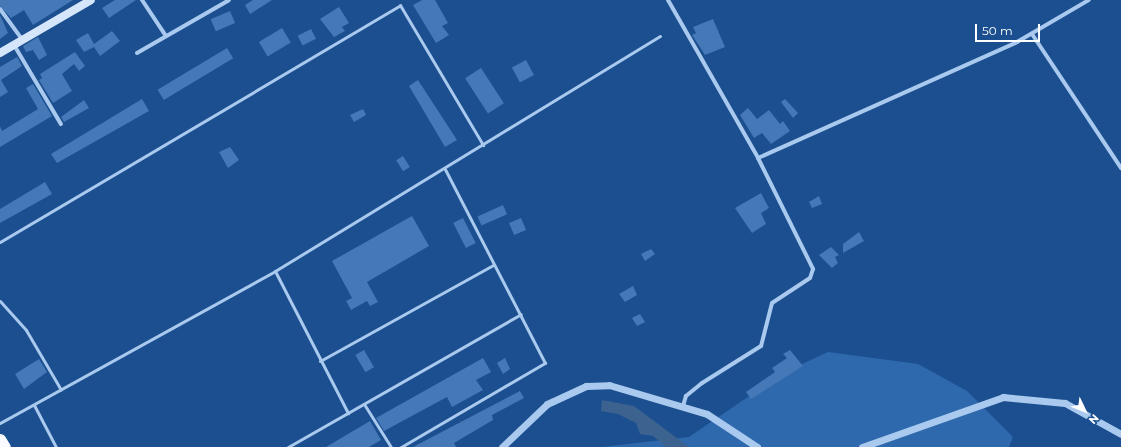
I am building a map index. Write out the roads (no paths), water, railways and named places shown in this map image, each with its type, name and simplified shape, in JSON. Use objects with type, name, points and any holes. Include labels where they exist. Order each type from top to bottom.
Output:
[{"type":"highway","points":[[0,439],[5,447]]},
{"type":"main road","points":[[0,53],[91,0]]},
{"type":"street","points":[[142,0],[166,36]]},
{"type":"street","points":[[137,53],[229,0]]},
{"type":"street","points":[[668,0],[758,158],[812,274],[772,303],[761,346],[702,383],[686,396],[684,406]]},
{"type":"street","points":[[758,158],[1032,34],[1089,0]]},
{"type":"street","points":[[0,9],[22,39]]},
{"type":"street","points":[[1032,34],[1121,168]]},
{"type":"street","points":[[14,45],[61,124]]},
{"type":"street","points":[[502,447],[547,404],[586,386],[631,389],[684,406],[706,414],[757,447]]},
{"type":"street","points":[[862,447],[1003,397],[1064,403],[1121,434]]},
{"type":"lane","points":[[0,242],[400,5],[484,144]]},
{"type":"lane","points":[[0,423],[275,271],[445,169],[660,36]]},
{"type":"lane","points":[[401,447],[546,363],[521,314],[493,265],[445,169]]},
{"type":"lane","points":[[320,361],[493,265]]},
{"type":"lane","points":[[275,271],[348,413]]},
{"type":"lane","points":[[0,302],[26,330],[60,390]]},
{"type":"lane","points":[[288,447],[521,314]]},
{"type":"lane","points":[[364,404],[391,447]]},
{"type":"lane","points":[[34,405],[56,447]]}]
